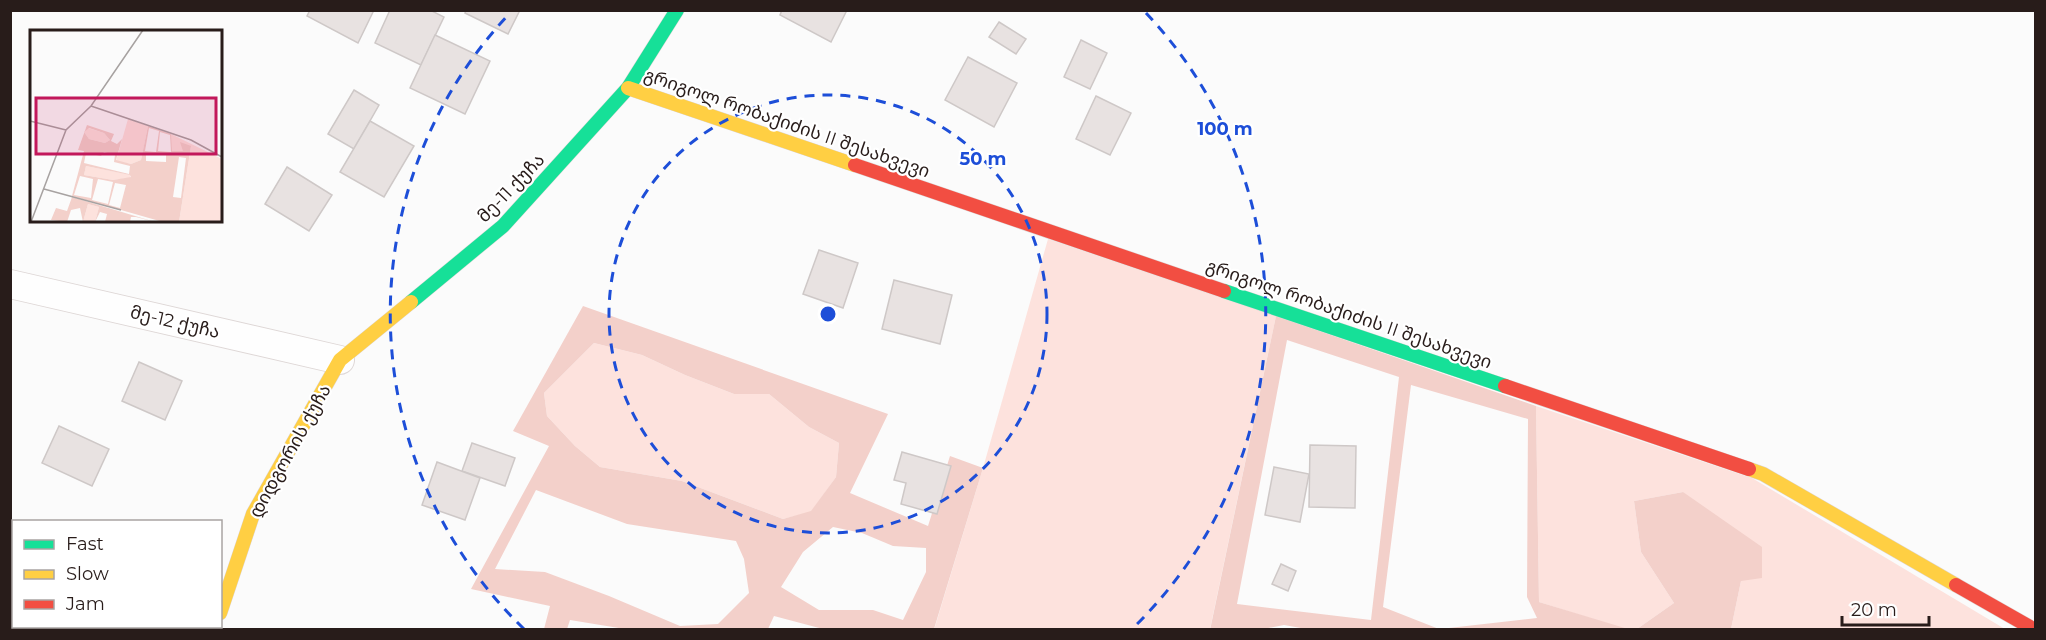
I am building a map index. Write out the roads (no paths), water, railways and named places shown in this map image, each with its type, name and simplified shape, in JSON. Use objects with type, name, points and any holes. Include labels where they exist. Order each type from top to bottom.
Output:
[{"type":"street","name":"მე-11 ქუჩა","points":[[340,360],[503,226],[628,88],[677,10]]},
{"type":"street","name":"გრიგოლ რობაქიძის II შესახვევი","points":[[628,88],[1763,474],[2035,630]]},
{"type":"street","name":"მე-12 ქუჩა","points":[[10,284],[340,360]]},
{"type":"street","name":"დიდგორის ქუჩა","points":[[222,607],[253,514],[340,360]]}]
